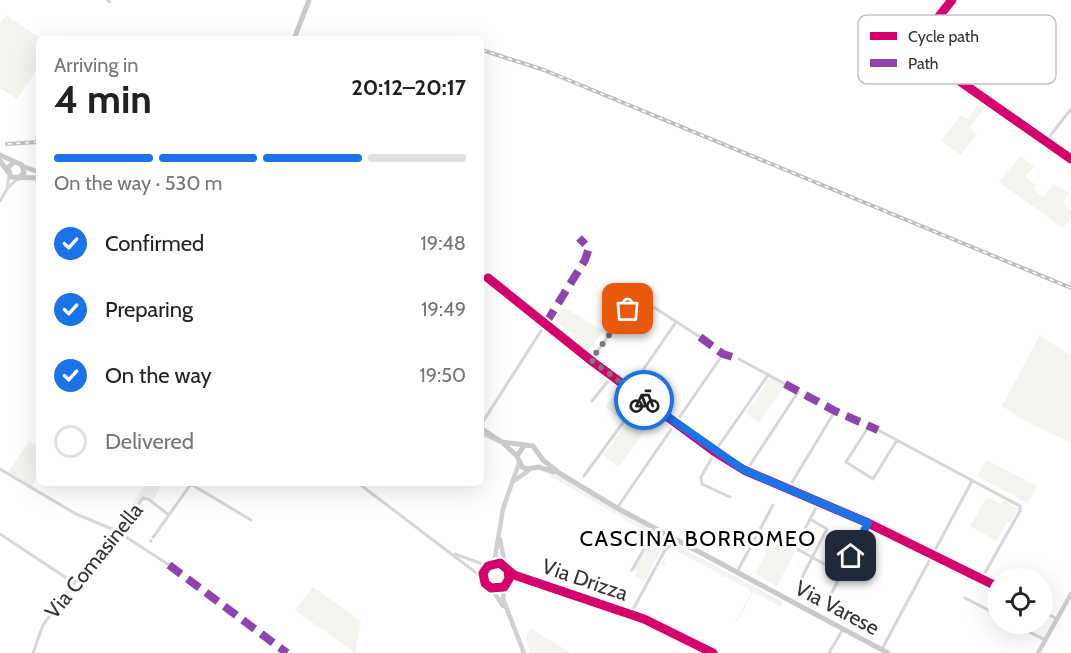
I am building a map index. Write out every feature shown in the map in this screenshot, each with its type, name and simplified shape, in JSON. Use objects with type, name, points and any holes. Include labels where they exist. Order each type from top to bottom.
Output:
[{"type":"main road","points":[[295,36],[309,0]]},
{"type":"main road","points":[[0,155],[36,171]]},
{"type":"main road","points":[[0,161],[11,177],[36,178]]},
{"type":"main road","points":[[8,172],[9,166],[14,162]]},
{"type":"main road","points":[[18,178],[24,172],[23,166]]},
{"type":"main road","points":[[484,430],[502,442],[523,467],[533,468],[541,457],[534,446],[502,442]]},
{"type":"main road","points":[[518,460],[524,446]]},
{"type":"main road","name":"Via Varese","points":[[541,457],[559,473],[654,530],[888,653]]},
{"type":"main road","name":"Via Varese","points":[[533,468],[559,473]]},
{"type":"street","points":[[940,15],[952,0]]},
{"type":"street","points":[[964,84],[1071,159]]},
{"type":"street","points":[[1046,141],[1071,109]]},
{"type":"street","points":[[7,189],[8,172]]},
{"type":"street","points":[[0,201],[7,189],[18,178]]},
{"type":"street","points":[[488,278],[641,398],[715,452],[746,471],[868,523],[987,581]]},
{"type":"street","points":[[591,360],[634,305],[649,305],[700,337]]},
{"type":"street","points":[[630,389],[676,322]]},
{"type":"street","points":[[484,420],[546,323]]},
{"type":"street","points":[[617,508],[723,354]]},
{"type":"street","points":[[739,359],[785,384]]},
{"type":"street","points":[[730,497],[701,483],[701,477],[715,452],[768,375]]},
{"type":"street","points":[[592,401],[612,376]]},
{"type":"street","points":[[746,471],[798,392]]},
{"type":"street","points":[[584,476],[641,398]]},
{"type":"street","points":[[788,489],[835,411]]},
{"type":"street","points":[[869,426],[846,462],[873,479],[897,440]]},
{"type":"street","points":[[879,430],[1020,507],[982,578]]},
{"type":"street","points":[[484,435],[493,441],[502,442]]},
{"type":"street","points":[[494,563],[503,508],[518,460]]},
{"type":"street","points":[[512,482],[533,468]]},
{"type":"street","points":[[0,470],[76,514],[117,531],[169,565]]},
{"type":"street","points":[[882,650],[972,481]]},
{"type":"street","points":[[154,536],[190,486]]},
{"type":"street","points":[[194,486],[250,519]]},
{"type":"street","points":[[361,486],[483,578],[516,631]]},
{"type":"street","name":"Via Comasinella","points":[[33,653],[43,625],[104,543],[121,529],[145,498],[169,515]]},
{"type":"street","points":[[819,502],[796,546],[826,565]]},
{"type":"street","points":[[738,574],[773,505]]},
{"type":"street","points":[[801,579],[827,528],[810,519]]},
{"type":"street","points":[[831,594],[868,523]]},
{"type":"street","points":[[499,530],[508,581],[502,598],[524,653]]},
{"type":"street","points":[[632,570],[654,530]]},
{"type":"street","points":[[0,534],[74,583]]},
{"type":"street","points":[[630,615],[664,552],[666,536]]},
{"type":"street","points":[[664,552],[676,542]]},
{"type":"street","points":[[145,549],[150,543]]},
{"type":"street","points":[[450,553],[488,566]]},
{"type":"street","points":[[483,578],[488,566],[494,563],[506,568]]},
{"type":"street","name":"Via Drizza","points":[[506,568],[520,577],[638,618],[714,653]]},
{"type":"street","name":"Via Drizza","points":[[508,581],[520,577]]},
{"type":"street","points":[[491,588],[504,587]]},
{"type":"street","points":[[1038,653],[1071,594]]},
{"type":"street","points":[[965,598],[987,609]]},
{"type":"street","points":[[1053,616],[1058,619]]},
{"type":"street","points":[[829,653],[843,629]]},
{"type":"street","points":[[1033,634],[1045,640]]},
{"type":"shaded area","points":[[6,15],[37,36],[36,71],[17,99],[0,88],[0,24]]},
{"type":"shaded area","points":[[982,100],[988,104],[970,127],[977,134],[961,155],[941,141],[961,115],[967,119]]},
{"type":"shaded area","points":[[1020,156],[1034,166],[1025,177],[1036,185],[1033,189],[1043,197],[1054,184],[1069,193],[1063,202],[1071,211],[1071,218],[1063,228],[999,182]]},
{"type":"shaded area","points":[[564,307],[603,331],[589,350],[555,320]]},
{"type":"shaded area","points":[[1040,335],[1071,356],[1071,443],[1027,422],[1002,406]]},
{"type":"shaded area","points":[[771,378],[784,386],[759,423],[745,413],[752,403],[754,404]]},
{"type":"shaded area","points":[[622,386],[635,396],[635,401],[622,420],[605,407]]},
{"type":"shaded area","points":[[640,405],[655,416],[619,467],[603,455]]},
{"type":"shaded area","points":[[29,441],[36,445],[36,480],[32,486],[8,472]]},
{"type":"shaded area","points":[[986,460],[1037,486],[1027,503],[978,476]]},
{"type":"shaded area","points":[[540,470],[562,478],[651,530],[650,537],[646,537],[648,533]]},
{"type":"shaded area","points":[[144,486],[160,487],[153,501],[146,496],[124,524],[120,522]]},
{"type":"shaded area","points":[[987,497],[1001,504],[1005,500],[1018,509],[996,541],[970,526]]},
{"type":"shaded area","points":[[776,535],[794,545],[795,552],[777,586],[755,574]]},
{"type":"shaded area","points":[[655,536],[663,540],[664,544],[644,582],[635,576],[637,572],[634,570]]},
{"type":"shaded area","points":[[673,546],[680,547],[783,602],[781,607],[753,592],[738,621],[734,619],[738,618],[751,593],[749,589],[724,576],[720,577],[721,574],[674,550],[670,551]]},
{"type":"shaded area","points":[[313,587],[361,621],[355,653],[295,610]]},
{"type":"shaded area","points":[[530,628],[571,653],[530,653],[526,639]]},
{"type":"tunnel","points":[[150,542],[154,536]]},
{"type":"railway","points":[[484,51],[544,70],[1071,288]]},
{"type":"railway","points":[[7,144],[36,142]]},
{"type":"marked path","points":[[546,323],[585,260],[589,248],[579,238]]},
{"type":"marked path","points":[[700,337],[723,354],[739,359]]},
{"type":"marked path","points":[[785,384],[835,411],[878,430]]},
{"type":"marked path","points":[[169,565],[287,653]]},
{"type":"cycle path","points":[[940,15],[952,0]]},
{"type":"cycle path","points":[[964,84],[1071,159]]},
{"type":"cycle path","points":[[488,278],[593,362],[715,452],[744,470],[868,523],[987,582]]},
{"type":"cycle path","points":[[508,570],[509,579],[504,587],[491,588],[485,583],[483,573],[488,566],[500,563],[514,575],[644,619],[713,653]]},
{"type":"way so far","points":[[628,309],[591,360],[644,400]]},
{"type":"district","name":"CASCINA BORROMEO","points":[[698,538]]},
{"type":"route","points":[[644,400],[715,452],[744,470],[868,523],[851,556]]}]
